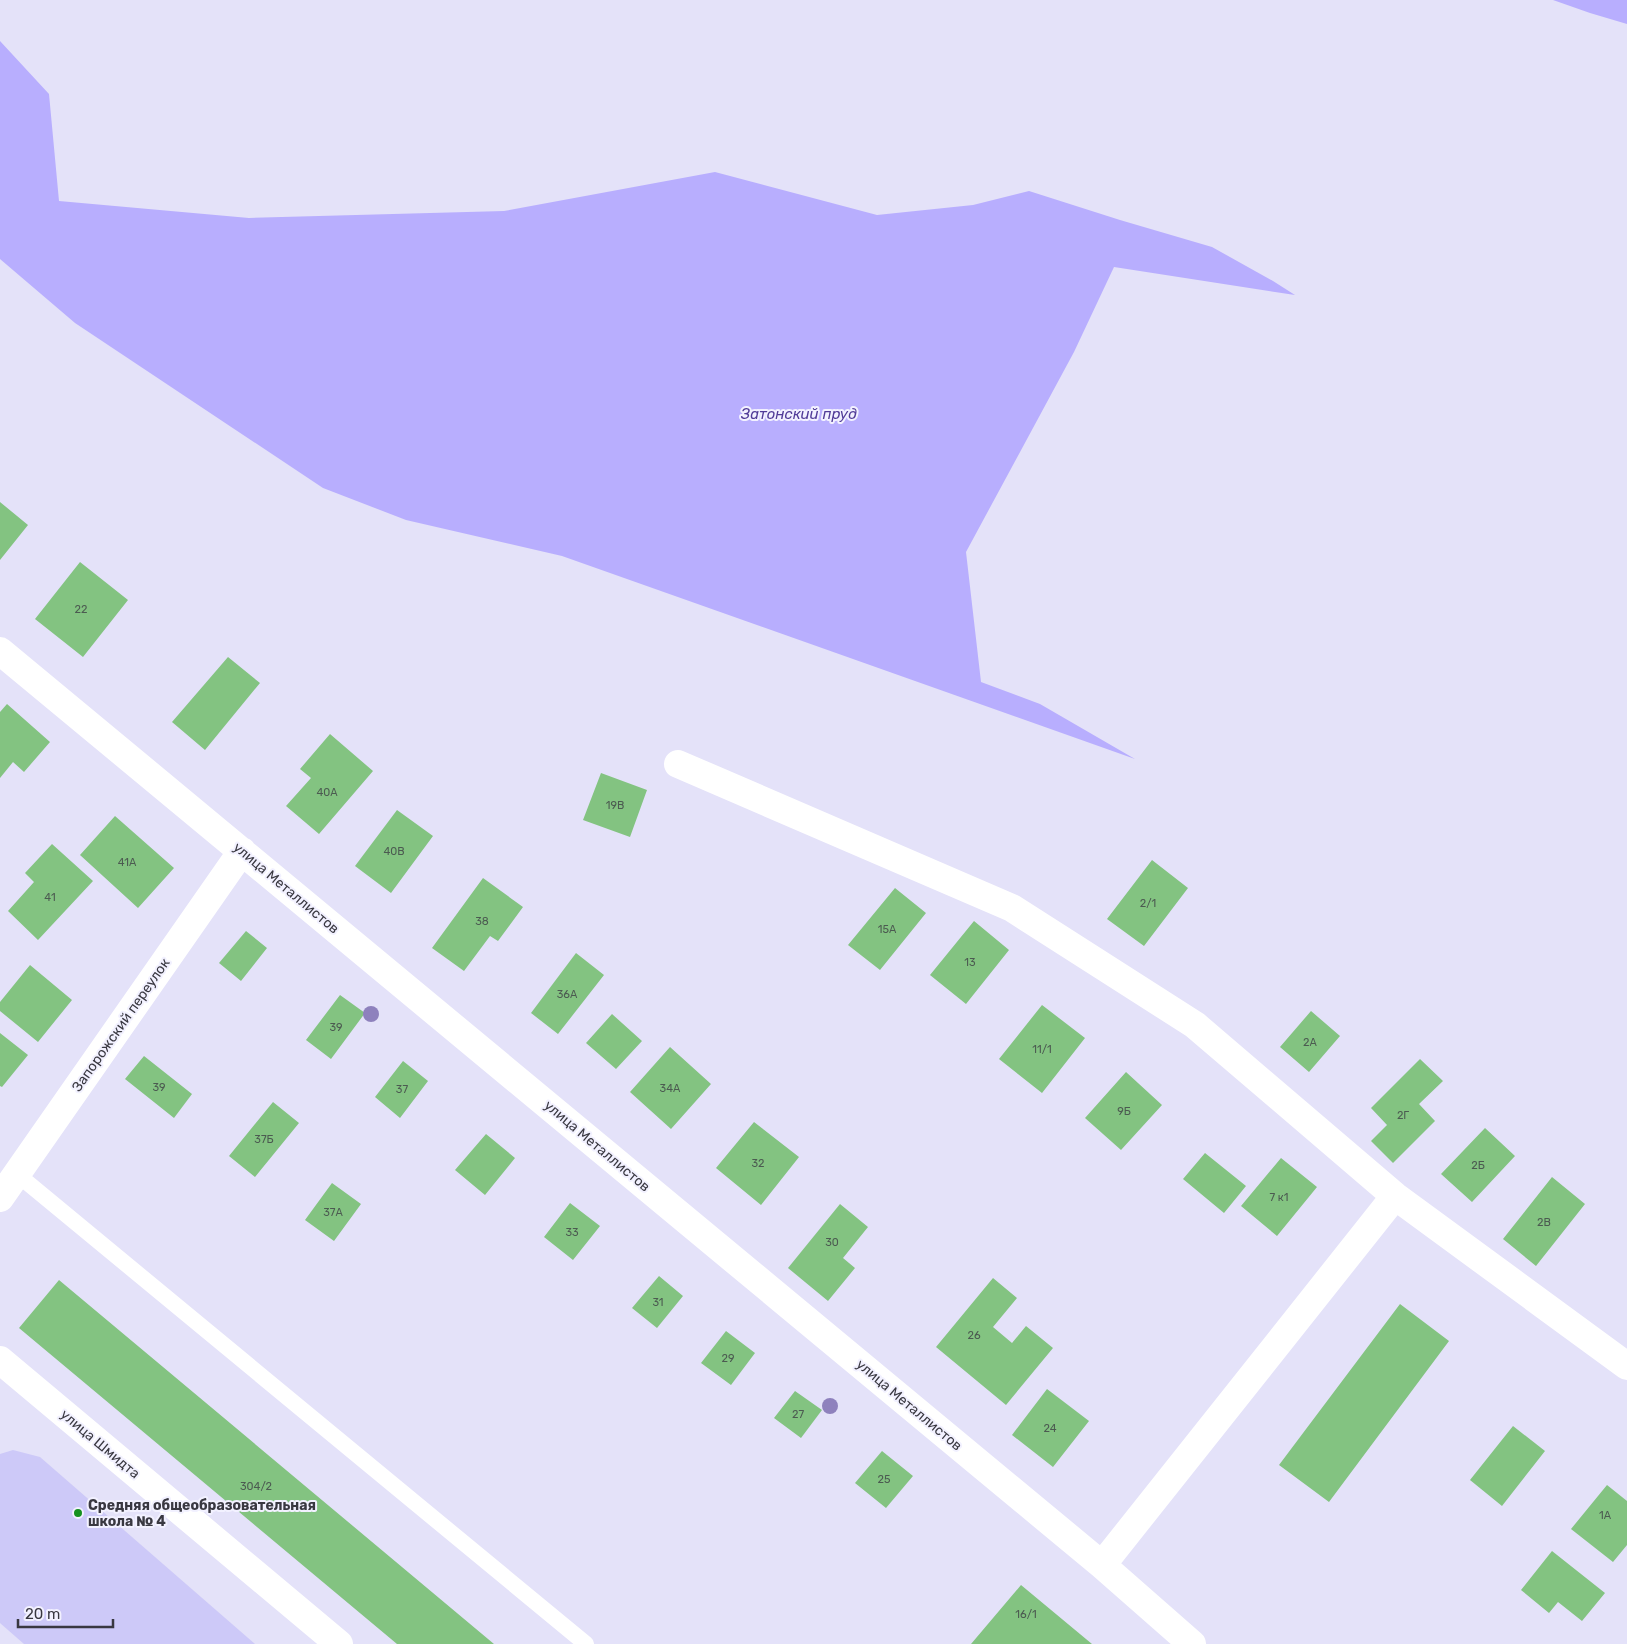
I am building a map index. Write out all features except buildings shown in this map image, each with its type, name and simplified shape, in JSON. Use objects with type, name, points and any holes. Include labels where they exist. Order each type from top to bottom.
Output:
[{"type":"street","name":"улица Металлистов","points":[[0,651],[1102,1565],[1192,1644]]},
{"type":"street","points":[[678,764],[1012,908],[1195,1025],[1395,1196],[1627,1366]]},
{"type":"street","name":"Запорожский переулок","points":[[0,1198],[242,851]]},
{"type":"street","points":[[1102,1565],[1395,1196]]},
{"type":"street","name":"улица Шмидта","points":[[0,1360],[338,1644]]},
{"type":"lane","points":[[17,1174],[586,1644]]},
{"type":"shaded area","name":"Средняя общеобразовательная школа № 4","points":[[13,1450],[40,1457],[255,1644],[24,1644],[0,1623],[0,1454]]},
{"type":"water","points":[[1553,0],[1627,0],[1627,24],[1590,13]]},
{"type":"water","name":"Затонский пруд","points":[[0,41],[49,94],[59,201],[249,218],[504,211],[715,172],[877,215],[973,205],[1029,191],[1212,247],[1273,281],[1295,295],[1114,267],[1074,352],[966,552],[981,682],[1040,704],[1135,759],[562,556],[406,520],[323,488],[75,323],[0,259]]},
{"type":"place","name":"Средняя общеобразовательная школа № 4","points":[[78,1513]]}]
